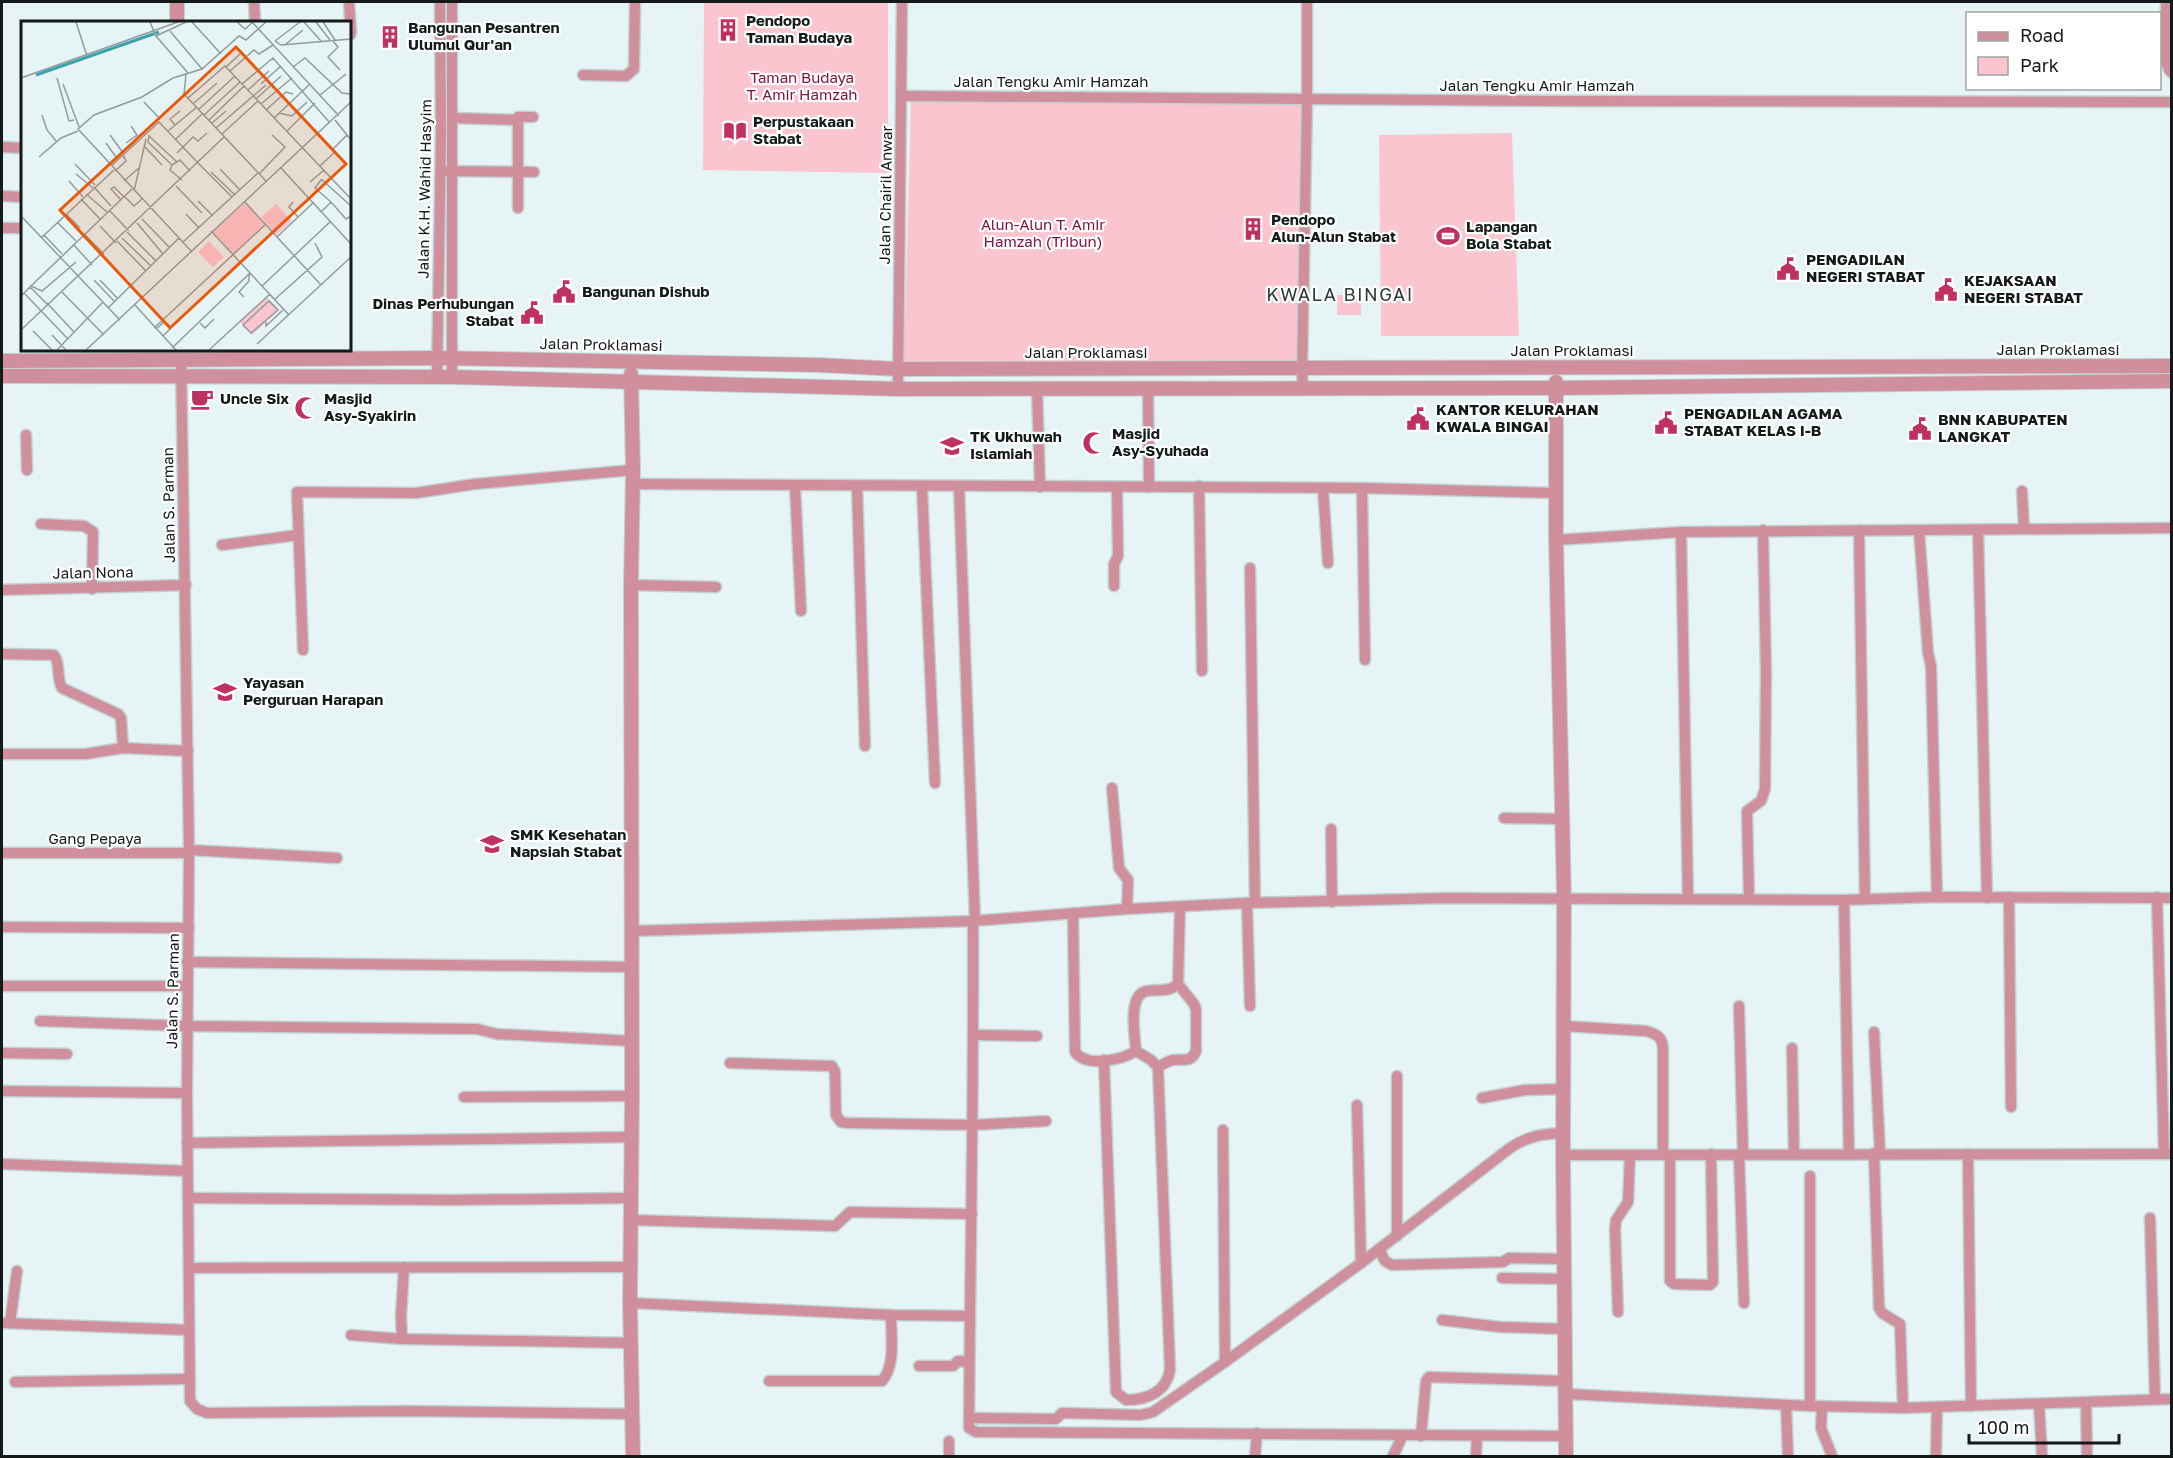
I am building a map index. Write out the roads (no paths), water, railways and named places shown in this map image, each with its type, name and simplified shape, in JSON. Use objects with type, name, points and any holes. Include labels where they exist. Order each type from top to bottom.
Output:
[{"type":"street","points":[[177,2],[177,21]]},
{"type":"street","points":[[254,2],[255,21]]},
{"type":"street","points":[[349,2],[350,21]]},
{"type":"street","name":"Jalan K.H. Wahid Hasyim","points":[[440,2],[440,171],[444,359],[452,377]]},
{"type":"street","name":"Jalan K.H. Wahid Hasyim","points":[[437,378],[444,359],[453,171],[453,2]]},
{"type":"street","points":[[583,75],[626,76],[631,74],[634,69],[635,2]]},
{"type":"street","name":"Jalan Chairil Anwar","points":[[898,389],[903,96],[902,2]]},
{"type":"street","points":[[1304,389],[1302,370],[1307,2]]},
{"type":"street","points":[[2166,2],[2166,61],[2172,73]]},
{"type":"street","name":"Jalan Tengku Amir Hamzah","points":[[903,96],[2172,102]]},
{"type":"street","points":[[518,208],[518,117],[534,117]]},
{"type":"street","points":[[452,118],[518,120]]},
{"type":"street","points":[[2,147],[21,148]]},
{"type":"street","points":[[440,171],[534,172]]},
{"type":"street","points":[[2,196],[21,197]]},
{"type":"street","points":[[2,228],[21,228]]},
{"type":"street","name":"Jalan Proklamasi","points":[[2,361],[181,355],[818,365],[898,369],[1302,370],[2172,366]]},
{"type":"street","name":"Jalan S. Parman","points":[[181,355],[189,852],[187,1171],[190,1401],[197,1409],[207,1413],[406,1411],[633,1414]]},
{"type":"street","points":[[631,363],[633,477],[630,1343],[633,1456]]},
{"type":"street","points":[[1913,367],[1914,384]]},
{"type":"street","points":[[1555,368],[1556,540],[1564,898],[1563,1155],[1566,1456]]},
{"type":"street","points":[[2,376],[452,377],[898,389],[1556,388],[2172,381]]},
{"type":"street","points":[[1037,388],[1040,487]]},
{"type":"street","points":[[1148,389],[1149,487]]},
{"type":"street","points":[[26,435],[27,470]]},
{"type":"street","points":[[303,650],[297,492],[416,493],[475,484],[633,477],[795,486],[1198,486],[1556,493]]},
{"type":"street","points":[[795,486],[801,611]]},
{"type":"street","points":[[857,486],[866,746]]},
{"type":"street","points":[[1198,486],[1202,671]]},
{"type":"street","points":[[922,487],[936,783]]},
{"type":"street","points":[[959,487],[974,921],[969,1422],[976,1432],[1566,1436]]},
{"type":"street","points":[[1114,586],[1114,564],[1118,556],[1117,487]]},
{"type":"street","points":[[1323,488],[1328,563]]},
{"type":"street","points":[[1362,488],[1365,660]]},
{"type":"street","points":[[2022,491],[2024,529]]},
{"type":"street","points":[[41,524],[84,526],[93,532],[92,589]]},
{"type":"street","points":[[1556,540],[1681,532],[1763,530],[2172,528]]},
{"type":"street","points":[[1749,899],[1747,811],[1761,801],[1765,789],[1766,672],[1763,530]]},
{"type":"street","points":[[1859,530],[1865,899]]},
{"type":"street","points":[[1919,530],[1928,653],[1931,666],[1937,897]]},
{"type":"street","points":[[1978,530],[1987,898]]},
{"type":"street","points":[[1681,532],[1688,898]]},
{"type":"street","points":[[222,545],[298,535]]},
{"type":"street","points":[[1250,568],[1250,1006]]},
{"type":"street","name":"Jalan Nona","points":[[2,590],[186,585]]},
{"type":"street","points":[[631,585],[716,587]]},
{"type":"street","points":[[2,654],[54,655],[57,659],[59,683],[62,688],[118,714],[121,718],[123,748]]},
{"type":"street","points":[[2,754],[85,754],[123,748],[188,751]]},
{"type":"street","points":[[1112,788],[1119,868],[1128,880],[1127,909]]},
{"type":"street","points":[[1504,818],[1562,819]]},
{"type":"street","points":[[1331,829],[1332,902]]},
{"type":"street","name":"Gang Pepaya","points":[[2,853],[189,852],[337,858]]},
{"type":"street","points":[[632,931],[974,921],[1127,909],[1447,898],[1844,900],[1937,897],[2172,898]]},
{"type":"street","points":[[2009,897],[2011,1107]]},
{"type":"street","points":[[1563,1155],[1711,1154],[1742,1149],[1848,1146],[1968,1154],[2168,1154],[2157,897]]},
{"type":"street","points":[[1844,900],[1848,1146]]},
{"type":"street","points":[[1158,1067],[1171,1060],[1189,1060],[1196,1051],[1196,1010],[1178,984],[1179,907]]},
{"type":"street","points":[[1073,914],[1075,1052],[1083,1059],[1104,1060],[1119,1060],[1136,1052]]},
{"type":"street","points":[[2,927],[189,928]]},
{"type":"street","points":[[187,962],[632,967]]},
{"type":"street","points":[[1136,1052],[1133,1008],[1138,997],[1147,991],[1168,990],[1178,984]]},
{"type":"street","points":[[2,986],[188,986]]},
{"type":"street","points":[[1739,1006],[1743,1303]]},
{"type":"street","points":[[40,1021],[188,1026],[477,1029],[497,1034],[632,1041]]},
{"type":"street","points":[[1563,1026],[1646,1031],[1659,1036],[1663,1042],[1670,1281],[1674,1284],[1710,1285],[1713,1282],[1711,1154]]},
{"type":"street","points":[[1875,1032],[1879,1148],[1879,1308],[1882,1313],[1900,1324],[1903,1408]]},
{"type":"street","points":[[974,1035],[1037,1036]]},
{"type":"street","points":[[1792,1048],[1794,1148]]},
{"type":"street","points":[[1104,1060],[1116,1392],[1126,1400],[1149,1397],[1157,1392],[1169,1377],[1170,1369],[1158,1067],[1151,1060],[1136,1052]]},
{"type":"street","points":[[2,1053],[67,1054]]},
{"type":"street","points":[[730,1063],[832,1066],[836,1072],[836,1115],[841,1122],[973,1125],[1046,1121]]},
{"type":"street","points":[[1397,1076],[1397,1236]]},
{"type":"street","points":[[1482,1098],[1525,1090],[1564,1089]]},
{"type":"street","points":[[2,1091],[187,1093]]},
{"type":"street","points":[[464,1096],[632,1095]]},
{"type":"street","points":[[1357,1105],[1361,1263]]},
{"type":"street","points":[[1223,1130],[1225,1362]]},
{"type":"street","points":[[969,1422],[1056,1419],[1062,1413],[1142,1415],[1153,1412],[1361,1263],[1382,1254],[1397,1236],[1510,1148],[1526,1138],[1540,1134],[1563,1133]]},
{"type":"street","points":[[187,1143],[632,1137]]},
{"type":"street","points":[[1968,1154],[1971,1406]]},
{"type":"street","points":[[1618,1312],[1615,1229],[1616,1220],[1628,1202],[1630,1155]]},
{"type":"street","points":[[2,1164],[187,1171]]},
{"type":"street","points":[[1810,1176],[1810,1406]]},
{"type":"street","points":[[188,1198],[453,1200],[630,1198]]},
{"type":"street","points":[[631,1220],[835,1226],[850,1212],[972,1214]]},
{"type":"street","points":[[2150,1218],[2156,1399]]},
{"type":"street","points":[[1382,1254],[1392,1265],[1503,1262],[1509,1258],[1565,1259]]},
{"type":"street","points":[[189,1268],[630,1267]]},
{"type":"street","points":[[402,1339],[404,1268]]},
{"type":"street","points":[[17,1271],[6,1323],[189,1330]]},
{"type":"street","points":[[1502,1278],[1565,1279]]},
{"type":"street","points":[[630,1303],[891,1315],[969,1316]]},
{"type":"street","points":[[769,1381],[882,1381],[888,1374],[890,1365],[891,1315]]},
{"type":"street","points":[[1442,1320],[1500,1327],[1565,1329]]},
{"type":"street","points":[[351,1335],[402,1339],[630,1343]]},
{"type":"street","points":[[920,1366],[953,1366],[958,1361],[969,1362]]},
{"type":"street","points":[[1421,1436],[1426,1381],[1429,1377],[1810,1406],[1903,1408],[2172,1399]]},
{"type":"street","points":[[15,1382],[189,1379]]},
{"type":"street","points":[[2086,1403],[2087,1456]]},
{"type":"street","points":[[2038,1404],[2042,1456]]},
{"type":"street","points":[[1786,1405],[1788,1456]]},
{"type":"street","points":[[1822,1406],[1821,1428],[1832,1456]]},
{"type":"street","points":[[1936,1456],[1937,1407]]},
{"type":"street","points":[[1255,1456],[1257,1433]]},
{"type":"street","points":[[1393,1456],[1403,1435]]},
{"type":"street","points":[[1476,1456],[1477,1436]]},
{"type":"street","points":[[949,1441],[949,1456]]},
{"type":"place","name":"Pendopo Taman Budaya","points":[[728,30]]},
{"type":"place","name":"Bangunan Pesantren Ulumul Qur'an","points":[[390,37]]},
{"type":"place","name":"Perpustakaan Stabat","points":[[735,131]]},
{"type":"place","name":"Pendopo Alun-Alun Stabat","points":[[1253,229]]},
{"type":"place","name":"Lapangan Bola Stabat","points":[[1448,236]]},
{"type":"place","name":"PENGADILAN NEGERI STABAT","points":[[1788,269]]},
{"type":"place","name":"KEJAKSAAN NEGERI STABAT","points":[[1946,290]]},
{"type":"place","name":"Bangunan Dishub","points":[[564,292]]},
{"type":"place","name":"Dinas Perhubungan Stabat","points":[[532,313]]},
{"type":"place","name":"Uncle Six","points":[[202,399]]},
{"type":"place","name":"Masjid Asy-Syakirin","points":[[306,408]]},
{"type":"place","name":"KANTOR KELURAHAN KWALA BINGAI","points":[[1418,419]]},
{"type":"place","name":"PENGADILAN AGAMA STABAT KELAS I-B","points":[[1666,423]]},
{"type":"place","name":"BNN KABUPATEN LANGKAT","points":[[1920,429]]},
{"type":"place","name":"Masjid Asy-Syuhada","points":[[1094,443]]},
{"type":"place","name":"TK Ukhuwah Islamiah","points":[[952,446]]},
{"type":"place","name":"Yayasan Perguruan Harapan","points":[[225,692]]},
{"type":"place","name":"SMK Kesehatan Napsiah Stabat","points":[[492,844]]},
{"type":"district","name":"KWALA BINGAI","points":[[1340,295]]},
{"type":"park label","name":"Taman Budaya T. Amir Hamzah","points":[[802,86]]},
{"type":"park label","name":"Alun-Alun T. Amir Hamzah (Tribun)","points":[[1043,234]]}]
